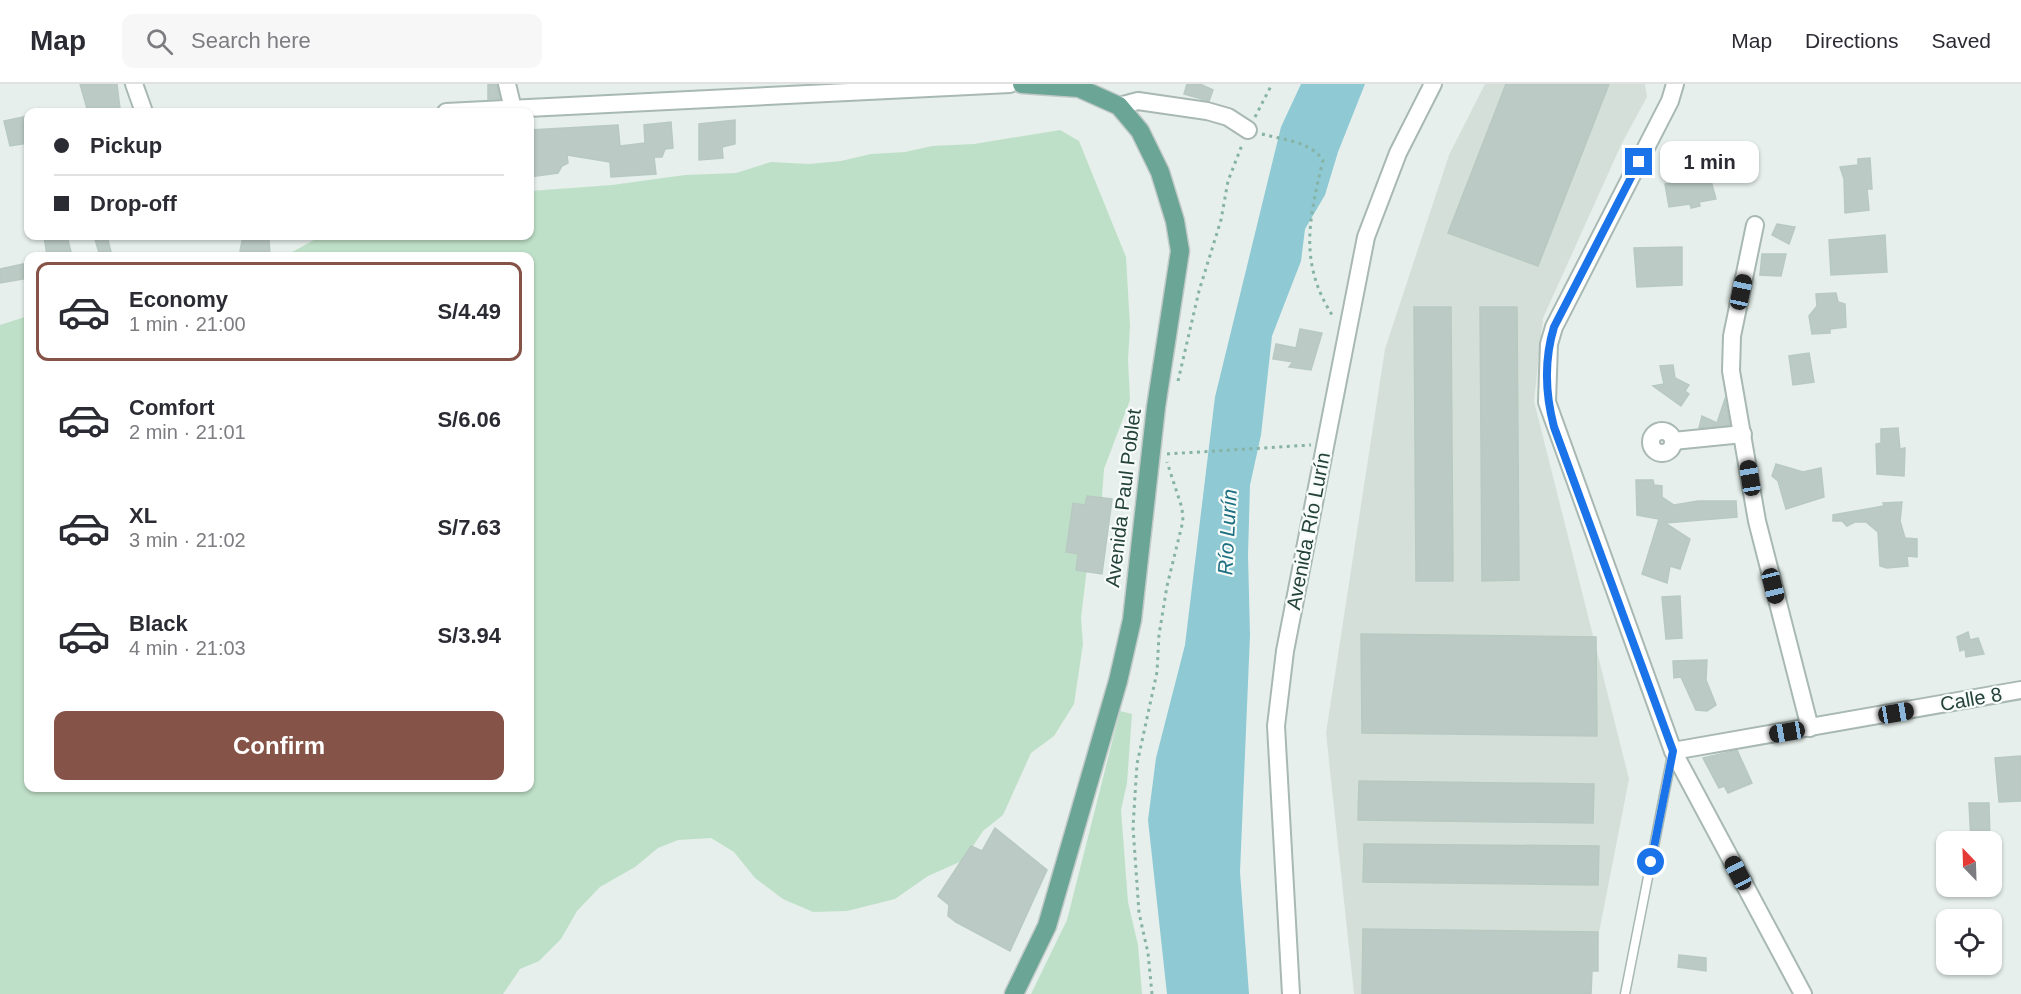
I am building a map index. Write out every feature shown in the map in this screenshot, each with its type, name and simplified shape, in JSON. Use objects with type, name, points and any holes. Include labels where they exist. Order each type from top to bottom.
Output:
[{"type":"main road","name":"Avenida Paul Poblet","points":[[1014,994],[1047,926],[1118,681],[1130,630],[1156,407],[1180,251],[1175,221],[1160,172],[1140,131],[1119,106],[1078,88],[1022,84]]},
{"type":"street","points":[[134,84],[143,108]]},
{"type":"street","points":[[507,84],[513,108]]},
{"type":"street","points":[[533,108],[1010,84]]},
{"type":"street","name":"Avenida Río Lurín","points":[[1291,994],[1276,726],[1285,651],[1366,237],[1398,153],[1432,84]]},
{"type":"street","points":[[1675,84],[1670,101],[1554,327],[1549,344],[1546,378],[1547,402],[1554,427],[1673,751],[1803,994]]},
{"type":"street","points":[[1119,106],[1138,101],[1207,111],[1228,117],[1248,130]]},
{"type":"street","points":[[1755,225],[1730,356],[1757,521],[1810,728]]},
{"type":"street","points":[[1674,441],[1743,434]]},
{"type":"street","name":"Calle 8","points":[[1673,751],[2021,690]]},
{"type":"lane","points":[[1625,994],[1673,751]]},
{"type":"path","points":[[1176,389],[1199,291],[1221,220],[1228,181],[1248,130],[1272,84]]},
{"type":"path","points":[[1248,130],[1304,144],[1318,153],[1323,160],[1311,210],[1308,248],[1312,275],[1322,300],[1347,337]]},
{"type":"path","points":[[1186,453],[1325,445]]},
{"type":"path","points":[[1152,994],[1148,953],[1139,913],[1133,827],[1137,764],[1157,672],[1159,635],[1167,586],[1183,521],[1182,508],[1169,471],[1166,446]]},
{"type":"shaded area","points":[[1485,84],[1645,84],[1647,97],[1622,143],[1543,318],[1534,401],[1629,779],[1587,994],[1354,994],[1326,733],[1385,349],[1449,155]]},
{"type":"green space","points":[[1060,130],[1079,141],[1126,257],[1130,326],[1128,360],[1130,400],[1104,469],[1100,523],[1090,542],[1081,618],[1083,644],[1074,704],[1054,736],[1031,753],[1003,815],[983,831],[964,860],[928,876],[895,899],[847,911],[813,912],[783,899],[755,878],[734,852],[711,838],[678,840],[658,848],[635,867],[600,887],[577,911],[561,939],[539,961],[520,969],[503,994],[0,994],[0,325],[24,317],[24,792],[534,792],[534,252],[292,252],[314,240],[534,240],[534,191],[612,185],[685,175],[736,173],[771,162],[809,164],[841,161],[871,154],[905,152],[932,146],[974,144]]},
{"type":"green space","points":[[1120,711],[1132,714],[1127,783],[1121,810],[1128,902],[1138,945],[1142,994],[1031,994],[1067,920]]},
{"type":"water","name":"Río Lurín","points":[[1301,84],[1365,84],[1338,152],[1325,195],[1305,229],[1301,261],[1272,336],[1261,435],[1250,485],[1248,555],[1250,635],[1240,872],[1249,994],[1167,994],[1148,820],[1156,758],[1185,645],[1215,397],[1281,127]]},
{"type":"building","points":[[80,84],[117,84],[120,108],[87,108]]},
{"type":"building","points":[[488,84],[497,84],[500,99],[488,99]]},
{"type":"building","points":[[1187,84],[1200,84],[1213,90],[1209,101],[1184,94]]},
{"type":"building","points":[[1506,84],[1609,84],[1538,266],[1448,233]]},
{"type":"building","points":[[24,117],[24,144],[10,146],[4,121]]},
{"type":"building","points":[[735,120],[735,144],[722,147],[723,158],[699,160],[699,124]]},
{"type":"building","points":[[671,122],[673,148],[665,149],[662,157],[654,157],[656,174],[611,177],[610,162],[567,155],[568,163],[562,166],[558,173],[534,176],[534,130],[618,125],[620,146],[645,143],[644,125]]},
{"type":"building","points":[[1870,158],[1872,189],[1867,189],[1869,210],[1845,213],[1844,179],[1840,167],[1858,165],[1858,159]]},
{"type":"building","points":[[1695,170],[1696,177],[1709,174],[1716,199],[1699,202],[1700,206],[1691,208],[1690,204],[1669,207],[1665,184],[1685,180],[1683,171]]},
{"type":"building","points":[[1777,224],[1795,227],[1789,244],[1772,235]]},
{"type":"building","points":[[1885,235],[1887,272],[1831,275],[1829,240]]},
{"type":"building","points":[[45,240],[68,240],[71,252],[46,252]]},
{"type":"building","points":[[95,240],[108,240],[111,252],[99,252]]},
{"type":"building","points":[[242,240],[269,240],[270,252],[240,251]]},
{"type":"building","points":[[1682,247],[1682,285],[1637,287],[1634,248]]},
{"type":"building","points":[[1762,254],[1786,254],[1781,276],[1760,275]]},
{"type":"building","points":[[24,264],[24,279],[0,283],[0,269]]},
{"type":"building","points":[[1836,293],[1838,302],[1845,304],[1846,327],[1830,329],[1830,333],[1812,334],[1809,316],[1817,306],[1816,294]]},
{"type":"building","points":[[1414,307],[1451,307],[1453,581],[1416,581]]},
{"type":"building","points":[[1480,307],[1517,307],[1519,580],[1482,581]]},
{"type":"building","points":[[1300,329],[1322,333],[1311,370],[1289,367],[1293,362],[1273,359],[1276,344],[1296,348]]},
{"type":"building","points":[[1809,353],[1814,382],[1793,385],[1789,356]]},
{"type":"building","points":[[1673,365],[1675,378],[1689,385],[1685,391],[1689,394],[1681,406],[1653,386],[1664,384],[1660,366]]},
{"type":"building","points":[[1725,399],[1730,425],[1699,428],[1702,416],[1717,423]]},
{"type":"building","points":[[1898,428],[1900,449],[1905,448],[1904,476],[1877,474],[1876,444],[1881,443],[1881,429]]},
{"type":"building","points":[[1776,464],[1803,472],[1821,468],[1824,497],[1786,509],[1778,481],[1772,476]]},
{"type":"building","points":[[1636,480],[1653,480],[1654,485],[1662,486],[1662,497],[1674,505],[1698,501],[1736,501],[1737,517],[1665,523],[1690,539],[1680,569],[1670,566],[1667,583],[1642,574],[1659,519],[1637,515]]},
{"type":"building","points":[[1087,496],[1112,499],[1102,574],[1076,570],[1078,554],[1066,552],[1073,503],[1085,505]]},
{"type":"building","points":[[1902,502],[1900,521],[1905,538],[1917,539],[1917,557],[1907,556],[1908,566],[1887,568],[1880,566],[1878,532],[1866,522],[1855,522],[1847,526],[1842,521],[1833,521],[1833,515],[1884,506],[1883,503]]},
{"type":"building","points":[[1680,596],[1682,638],[1666,639],[1662,597]]},
{"type":"building","points":[[1968,632],[1970,640],[1978,638],[1984,654],[1966,657],[1965,649],[1960,651],[1957,637]]},
{"type":"building","points":[[1361,634],[1596,637],[1597,736],[1362,733]]},
{"type":"building","points":[[1707,660],[1706,680],[1716,705],[1707,711],[1696,710],[1681,677],[1674,678],[1673,661]]},
{"type":"building","points":[[1737,750],[1752,783],[1728,793],[1724,786],[1719,788],[1703,758]]},
{"type":"building","points":[[2021,756],[2021,801],[1999,802],[1995,758]]},
{"type":"building","points":[[1359,781],[1594,784],[1593,823],[1358,820]]},
{"type":"building","points":[[1969,803],[1989,803],[1990,831],[1970,831]]},
{"type":"building","points":[[995,828],[1047,870],[1010,951],[948,916],[949,905],[938,896],[971,846],[982,851]]},
{"type":"building","points":[[1364,844],[1599,846],[1598,885],[1363,882]]},
{"type":"building","points":[[1363,929],[1598,932],[1598,971],[1592,971],[1591,994],[1362,994]]},
{"type":"building","points":[[1679,955],[1706,958],[1706,971],[1678,967]]},
{"type":"route","points":[[1639,162],[1554,327],[1549,344],[1546,378],[1547,402],[1554,427],[1673,751],[1651,862]]}]
